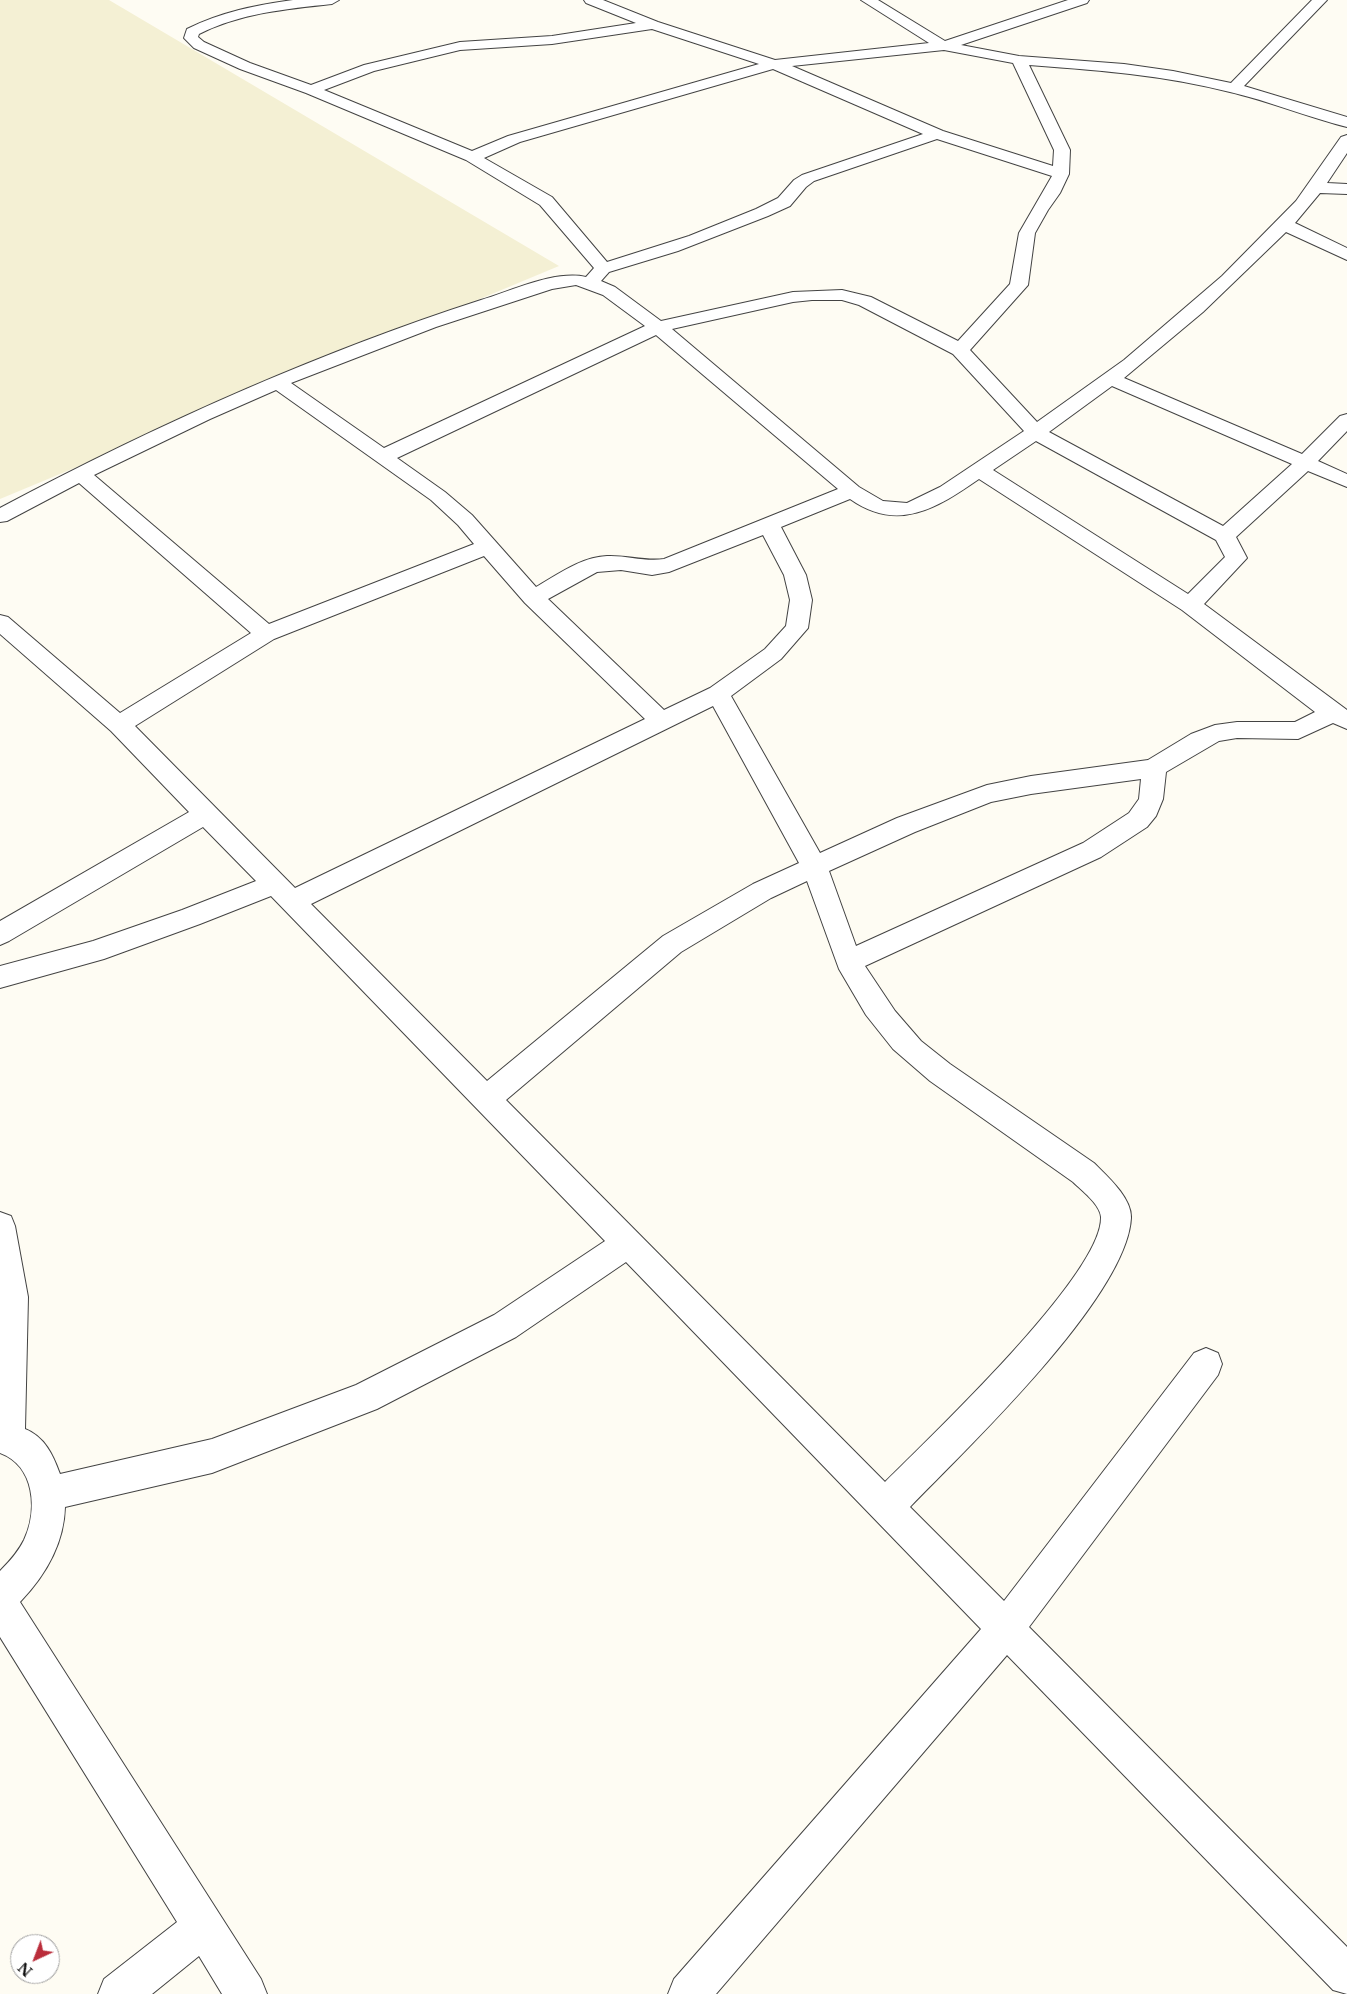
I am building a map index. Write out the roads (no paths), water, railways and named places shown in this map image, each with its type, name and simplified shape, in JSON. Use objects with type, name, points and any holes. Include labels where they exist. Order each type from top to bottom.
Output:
[{"type":"street","points":[[332,0],[270,6],[216,21],[192,32],[191,38],[199,45],[245,66],[311,90],[472,157],[546,201],[603,268]]},
{"type":"street","points":[[591,0],[653,25],[774,64],[937,134],[1061,174]]},
{"type":"street","points":[[868,0],[944,46],[1019,60],[1124,68],[1173,75],[1234,88],[1347,122]]},
{"type":"street","points":[[472,157],[514,139],[774,64],[944,46],[1082,0]]},
{"type":"street","points":[[1234,88],[1320,0]]},
{"type":"street","points":[[311,90],[369,68],[460,46],[552,40],[653,25]]},
{"type":"street","points":[[960,350],[1019,286],[1027,233],[1040,209],[1052,193],[1061,174],[1062,150],[1019,60]]},
{"type":"street","points":[[590,283],[603,268],[656,254],[733,225],[784,202],[791,196],[794,187],[803,180],[937,134]]},
{"type":"street","points":[[0,516],[80,472],[277,382],[414,329],[546,285],[560,281],[576,280],[590,283],[609,291],[658,327],[852,491],[873,506],[904,510],[926,503],[1036,433],[1111,379],[1179,325],[1237,273],[1284,224],[1315,188],[1347,140]]},
{"type":"street","points":[[1315,188],[1347,189]]},
{"type":"street","points":[[1284,224],[1347,255]]},
{"type":"street","points":[[384,456],[658,327],[793,297],[842,295],[865,301],[960,350],[1036,433],[1225,536],[1236,558],[1190,605]]},
{"type":"street","points":[[1111,379],[1347,481]]},
{"type":"street","points":[[277,382],[438,496],[465,520],[532,598],[662,722]]},
{"type":"street","points":[[1225,536],[1306,462],[1347,420]]},
{"type":"street","points":[[979,470],[1190,605],[1340,717]]},
{"type":"street","points":[[80,472],[266,634]]},
{"type":"street","points":[[532,598],[589,567],[604,563],[621,563],[652,568],[670,565],[852,491]]},
{"type":"street","points":[[0,977],[95,950],[191,917],[283,893],[662,722],[718,694],[773,654],[797,628],[801,600],[795,575],[769,525]]},
{"type":"street","points":[[119,725],[266,634],[487,547]]},
{"type":"street","points":[[0,622],[119,725],[1347,1976]]},
{"type":"street","points":[[718,694],[814,868],[849,961],[878,1009],[910,1049],[1005,1119],[1086,1174],[1112,1200],[1116,1216],[1115,1234],[1101,1264],[1038,1349],[886,1506]]},
{"type":"street","points":[[486,1099],[672,944],[762,891],[906,825],[987,794],[1031,785],[1154,768],[1199,740],[1215,734],[1237,730],[1298,731],[1340,717]]},
{"type":"street","points":[[849,961],[1092,850],[1138,820],[1147,809],[1151,799],[1154,768]]},
{"type":"street","points":[[0,934],[205,814]]},
{"type":"street","points":[[0,1226],[12,1297],[4,1436],[28,1450],[43,1470],[49,1494],[48,1522],[38,1550],[21,1576],[0,1597]]},
{"type":"street","points":[[49,1494],[212,1456],[365,1398],[505,1326],[627,1244]]},
{"type":"street","points":[[689,1994],[1006,1628],[1206,1364]]},
{"type":"street","points":[[0,1604],[246,1994]]},
{"type":"street","points":[[119,1994],[203,1927]]},
{"type":"street","points":[[1341,1994],[1347,1986]]}]
